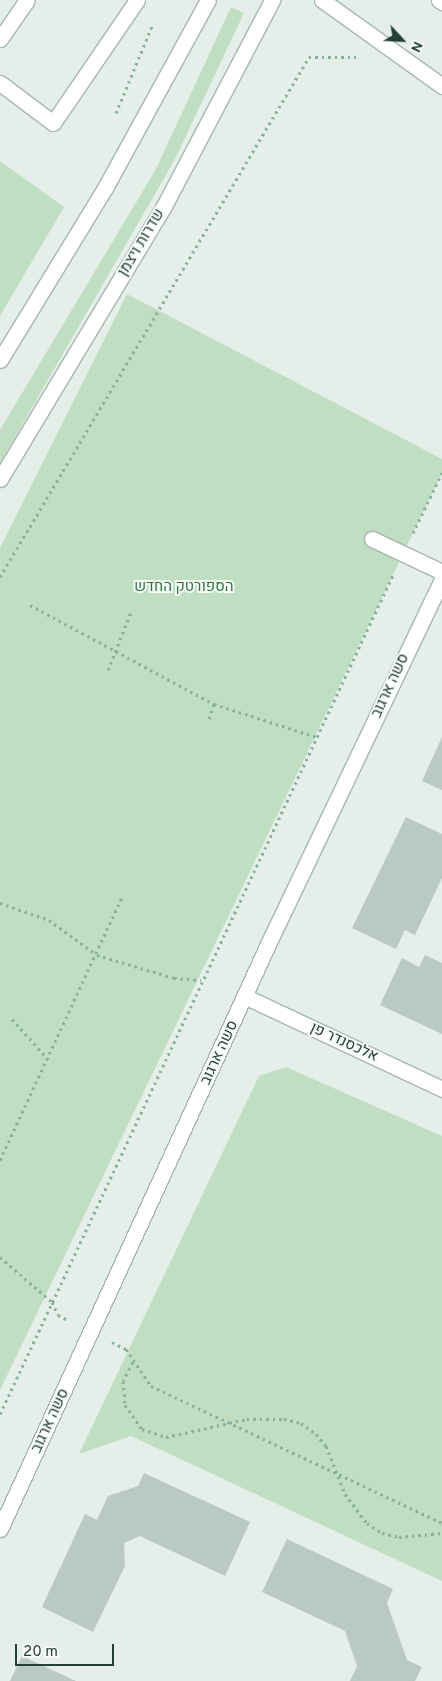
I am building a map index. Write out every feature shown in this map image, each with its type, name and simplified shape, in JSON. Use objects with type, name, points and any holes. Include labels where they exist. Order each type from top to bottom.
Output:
[{"type":"street","points":[[0,39],[27,0]]},
{"type":"street","points":[[0,83],[53,123],[137,0]]},
{"type":"street","points":[[0,360],[105,188],[208,0]]},
{"type":"street","name":"שדרות ויצמן","points":[[0,479],[164,206],[272,0]]},
{"type":"street","points":[[322,0],[442,86]]},
{"type":"street","points":[[372,540],[442,572]]},
{"type":"street","name":"סשה ארגוב","points":[[0,1529],[442,579]]},
{"type":"street","name":"אלכסנדר פן","points":[[246,997],[442,1089]]},
{"type":"path","points":[[0,577],[309,57]]},
{"type":"path","points":[[0,1414],[201,980],[442,473]]},
{"type":"path","points":[[30,605],[114,652],[214,704],[317,737]]},
{"type":"path","points":[[108,670],[131,612]]},
{"type":"path","points":[[208,722],[214,704]]},
{"type":"path","points":[[0,1160],[97,955],[123,895]]},
{"type":"path","points":[[0,903],[49,920],[97,955],[174,978],[201,980]]},
{"type":"path","points":[[12,1019],[48,1059]]},
{"type":"path","points":[[0,1257],[52,1302],[58,1315],[72,1322]]},
{"type":"path","points":[[108,1340],[126,1349],[151,1386],[442,1523]]},
{"type":"path","points":[[133,1362],[123,1382],[125,1406],[142,1429],[166,1437],[230,1423],[284,1419],[301,1423],[326,1446],[336,1473],[356,1512],[382,1533],[415,1538],[442,1533]]},
{"type":"green space","points":[[231,7],[244,13],[174,161],[0,463],[0,430],[156,169]]},
{"type":"green space","points":[[0,161],[64,207],[0,316]]},
{"type":"green space","name":"הספורטק החדש","points":[[127,294],[442,459],[442,473],[0,1390],[0,548]]},
{"type":"green space","points":[[286,1067],[442,1136],[442,1581],[131,1436],[79,1454],[259,1076]]},
{"type":"building","points":[[442,737],[442,790],[422,781]]},
{"type":"building","points":[[406,817],[442,834],[442,878],[415,935],[405,930],[396,949],[352,928]]},
{"type":"building","points":[[425,955],[442,963],[442,1034],[380,1005],[402,958],[419,967]]},
{"type":"building","points":[[144,1473],[250,1522],[225,1576],[140,1536],[124,1543],[125,1566],[93,1632],[42,1607],[85,1514],[97,1520],[108,1496],[138,1486]]},
{"type":"building","points":[[287,1539],[393,1589],[387,1603],[407,1660],[422,1667],[415,1681],[350,1681],[357,1666],[345,1631],[262,1592]]},
{"type":"building","points":[[22,1656],[76,1681],[10,1681]]}]
